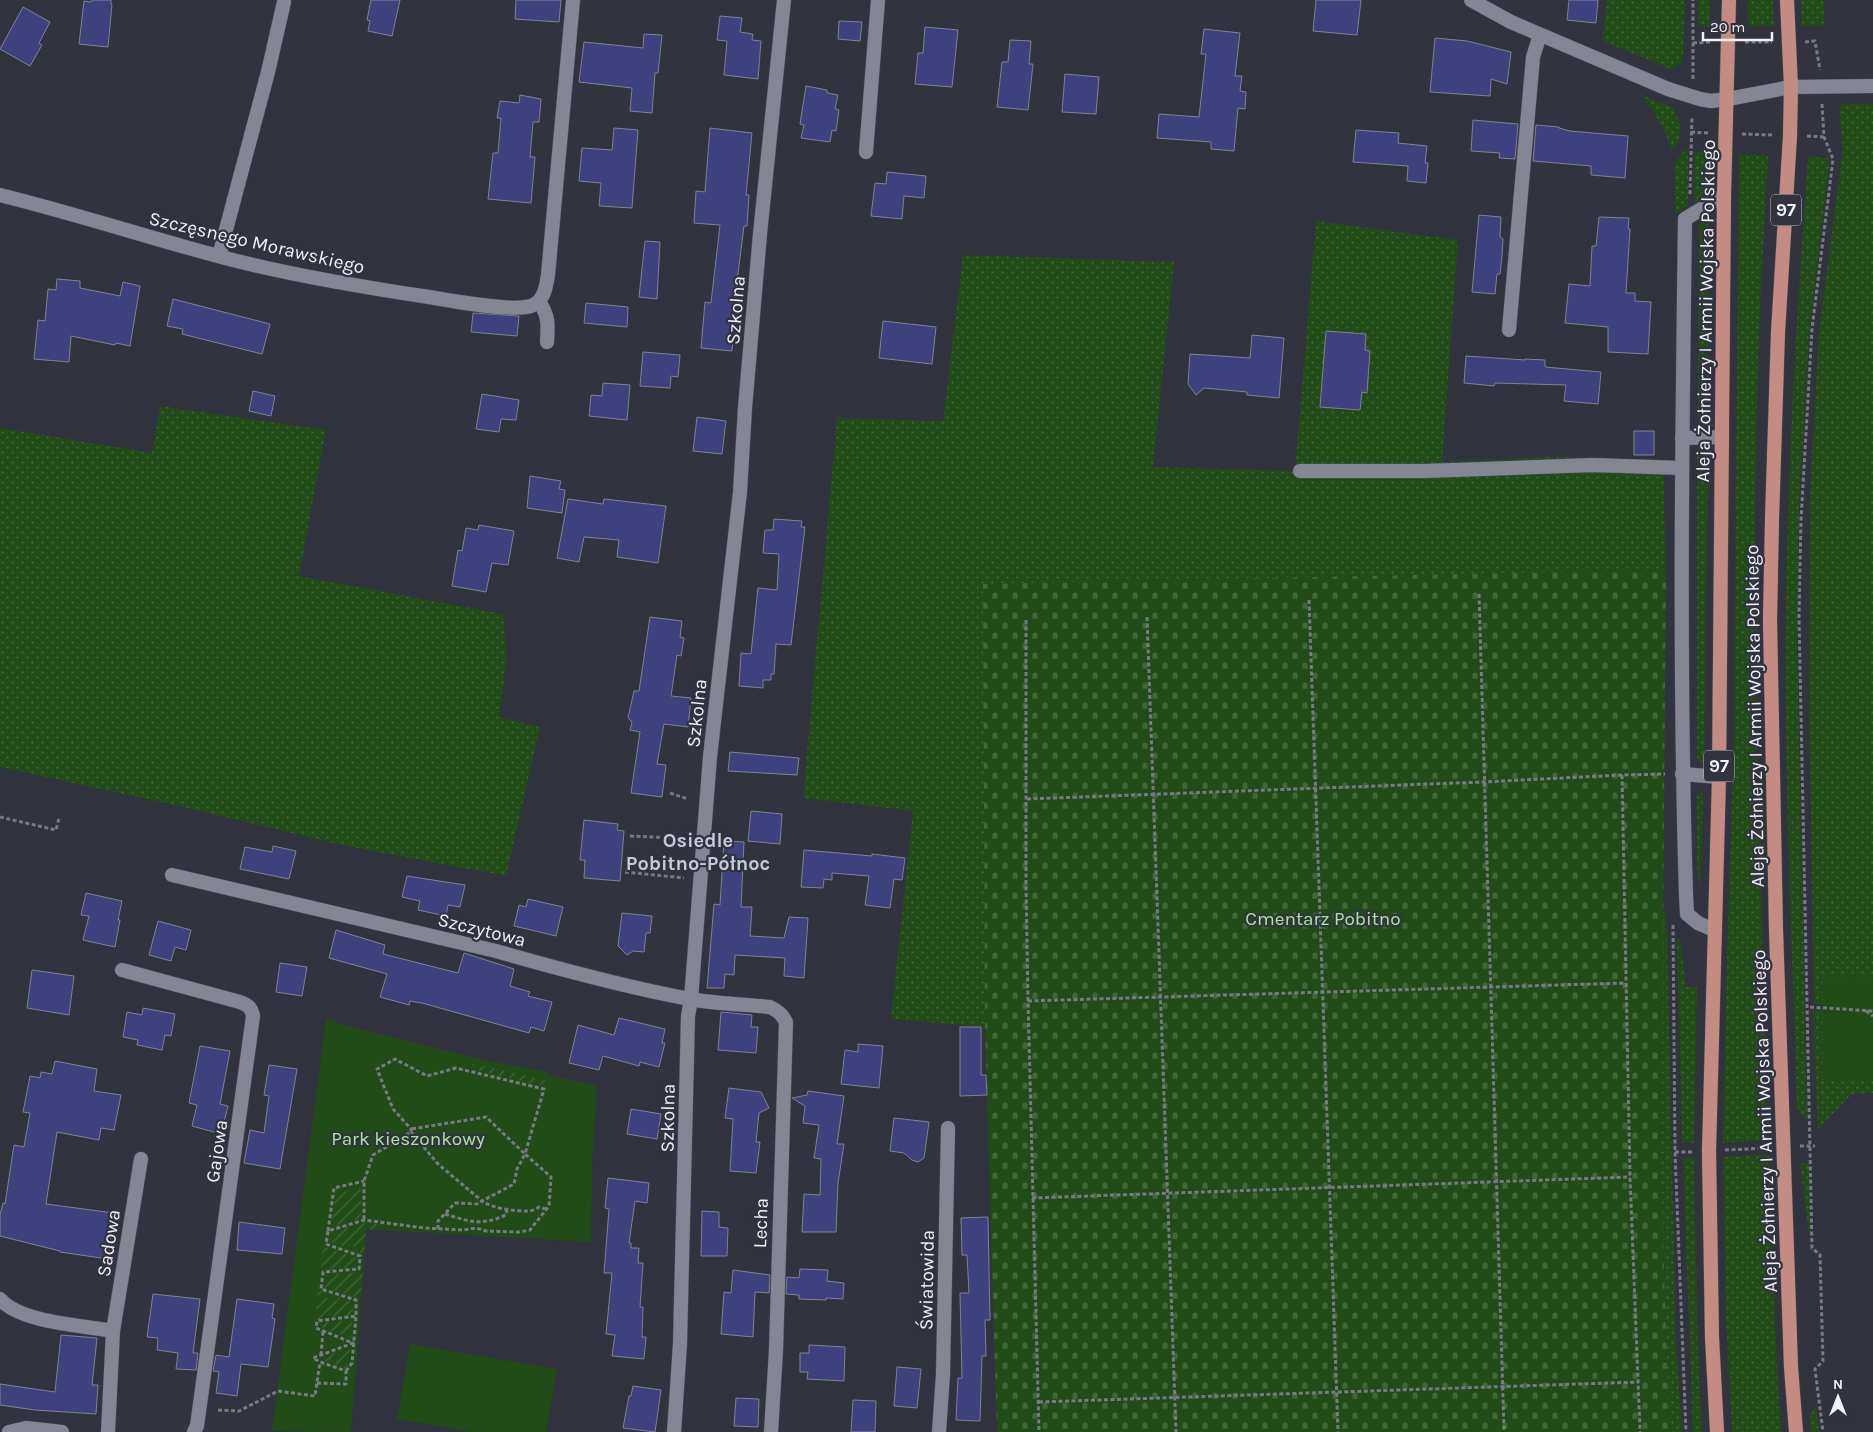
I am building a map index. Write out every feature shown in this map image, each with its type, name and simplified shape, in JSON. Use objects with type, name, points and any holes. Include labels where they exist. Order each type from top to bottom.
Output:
[{"type":"main road","name":"Aleja Żołnierzy I Armii Wojska Polskiego","points":[[1717,1432],[1712,1337],[1708,1151],[1719,777],[1724,195],[1728,99],[1729,0]]},
{"type":"main road","name":"Aleja Żołnierzy I Armii Wojska Polskiego","points":[[1787,0],[1791,87],[1790,136],[1778,332],[1770,620],[1776,930],[1791,1367],[1796,1432]]},
{"type":"street","points":[[547,342],[548,320],[545,310],[538,302],[543,295],[548,275],[573,0]]},
{"type":"street","name":"Szkolna","points":[[674,1432],[680,1344],[688,1016],[691,999],[710,757],[740,492],[745,408],[760,234],[784,0]]},
{"type":"street","points":[[866,152],[878,0]]},
{"type":"street","points":[[1471,0],[1511,22],[1668,89],[1711,101],[1791,87],[1873,86]]},
{"type":"street","points":[[218,256],[268,72],[284,2]]},
{"type":"street","points":[[1509,330],[1533,57],[1540,35]]},
{"type":"street","name":"Szczęsnego Morawskiego","points":[[0,195],[218,256],[327,281],[440,299],[510,307],[531,306],[538,302]]},
{"type":"street","points":[[1714,930],[1698,923],[1687,914],[1675,774],[1685,219],[1724,195]]},
{"type":"street","points":[[1682,438],[1722,437]]},
{"type":"street","points":[[1300,471],[1425,471],[1593,465],[1682,468]]},
{"type":"street","points":[[1675,774],[1719,777]]},
{"type":"street","name":"Szczytowa","points":[[172,875],[451,940],[545,965],[691,999],[770,1007],[783,1015]]},
{"type":"street","name":"Gajowa","points":[[122,970],[240,1002],[251,1009],[251,1033],[197,1426],[194,1432]]},
{"type":"street","name":"Lecha","points":[[771,1432],[785,1081],[786,1022],[783,1015]]},
{"type":"street","name":"Światowida","points":[[939,1432],[943,1374],[948,1128]]},
{"type":"street","name":"Sadowa","points":[[108,1432],[113,1331],[140,1159]]},
{"type":"street","points":[[0,1300],[17,1313],[43,1320],[113,1331]]},
{"type":"street","points":[[9,1432],[26,1428],[62,1432]]},
{"type":"path","points":[[1694,0],[1693,43],[1815,42],[1820,71]]},
{"type":"path","points":[[1822,103],[1824,137],[1833,159],[1812,329],[1801,520],[1799,616],[1807,1047],[1812,1146],[1812,1248],[1820,1255],[1823,1361],[1815,1369],[1823,1432]]},
{"type":"path","points":[[1685,219],[1690,203],[1691,132],[1824,137]]},
{"type":"path","points":[[1479,594],[1483,782],[1504,1432]]},
{"type":"path","points":[[1309,600],[1338,1432]]},
{"type":"path","points":[[1147,617],[1176,1432]]},
{"type":"path","points":[[1026,620],[1026,885],[1039,1432]]},
{"type":"path","points":[[1622,774],[1630,1177],[1640,1432]]},
{"type":"path","points":[[1026,799],[1483,782],[1622,774],[1675,774]]},
{"type":"path","points":[[0,817],[56,830],[59,818]]},
{"type":"path","points":[[630,836],[676,838]]},
{"type":"path","points":[[625,872],[700,880]]},
{"type":"path","points":[[1686,895],[1673,922],[1675,1152],[1686,1432]]},
{"type":"path","points":[[1028,1001],[1625,983]]},
{"type":"path","points":[[1810,1007],[1873,1011]]},
{"type":"path","points":[[1866,1010],[1873,1016]]},
{"type":"path","points":[[438,1229],[438,1221],[455,1203],[477,1204],[482,1202],[514,1184],[517,1169],[525,1154],[544,1089],[456,1068],[427,1076],[395,1059],[377,1069],[394,1109],[438,1164],[482,1202],[486,1204],[530,1211],[540,1207],[546,1209]]},
{"type":"path","points":[[328,1231],[364,1220],[438,1229],[476,1228],[486,1232],[530,1230],[549,1206],[551,1177],[486,1117],[411,1131],[373,1155],[364,1180],[364,1220]]},
{"type":"path","points":[[1675,1152],[1812,1146]]},
{"type":"path","points":[[1032,1198],[1630,1177]]},
{"type":"path","points":[[317,1383],[346,1384],[346,1371],[352,1363],[356,1300],[320,1289],[323,1272],[359,1269],[360,1256],[326,1244],[334,1188],[364,1180]]},
{"type":"path","points":[[445,1214],[469,1222],[492,1221],[506,1215],[508,1209]]},
{"type":"path","points":[[353,1343],[316,1328],[317,1322],[356,1316]]},
{"type":"path","points":[[320,1355],[323,1331]]},
{"type":"path","points":[[346,1371],[314,1358],[353,1343]]},
{"type":"path","points":[[199,1409],[239,1411],[278,1391],[315,1396],[320,1362]]},
{"type":"path","points":[[1038,1402],[1639,1382]]},
{"type":"green space","points":[[1607,0],[1685,0],[1683,57],[1681,63],[1673,69],[1668,68],[1602,41]]},
{"type":"green space","points":[[1698,0],[1710,0],[1710,27],[1698,27]]},
{"type":"green space","points":[[1748,0],[1773,0],[1774,26],[1748,26]]},
{"type":"green space","points":[[1801,0],[1823,0],[1825,26],[1802,26]]},
{"type":"green space","points":[[1640,94],[1675,109],[1681,132],[1677,144],[1672,150],[1659,120]]},
{"type":"green space","points":[[1841,104],[1873,104],[1873,977],[1822,977],[1822,1005],[1814,1005],[1809,704],[1810,495],[1819,332],[1843,148],[1839,108]]},
{"type":"green space","points":[[1684,150],[1688,150],[1688,206],[1675,214],[1674,165]]},
{"type":"green space","points":[[1694,152],[1710,153],[1710,193],[1694,203]]},
{"type":"green space","points":[[1739,154],[1768,156],[1758,376],[1755,591],[1758,774],[1769,1140],[1723,1143],[1734,737]]},
{"type":"green space","points":[[1808,157],[1828,158],[1829,165],[1809,334],[1799,507],[1797,639],[1807,1120],[1797,1106],[1789,863],[1786,681],[1790,446]]},
{"type":"green space","points":[[1709,217],[1708,422],[1701,425],[1698,421],[1699,223]]},
{"type":"green space","points":[[1316,221],[1458,240],[1442,462],[1552,457],[1663,460],[1666,570],[983,584],[985,1027],[891,1019],[913,811],[803,798],[837,418],[943,421],[963,255],[1174,262],[1153,467],[1295,471]]},
{"type":"green space","points":[[160,406],[326,430],[299,576],[503,614],[507,656],[499,717],[540,727],[506,876],[346,846],[179,806],[0,767],[0,428],[152,453]]},
{"type":"green space","points":[[1700,451],[1704,451],[1708,455],[1704,760],[1702,763],[1697,757],[1697,457]]},
{"type":"green space","name":"Cmentarz Pobitno","points":[[1666,570],[1661,1173],[1669,1432],[997,1432],[985,1027],[983,584]]},
{"type":"green space","points":[[1701,792],[1703,795],[1700,893],[1697,865],[1697,794]]},
{"type":"green space","points":[[1663,912],[1665,912],[1667,938],[1676,1344],[1682,1432],[1669,1432],[1661,1173]]},
{"type":"green space","points":[[1677,940],[1680,940],[1686,987],[1697,986],[1694,1143],[1682,1142]]},
{"type":"green space","points":[[1822,977],[1873,977],[1873,1079],[1822,1078]]},
{"type":"green space","points":[[1813,1010],[1822,1010],[1822,1078],[1873,1079],[1873,1093],[1852,1094],[1818,1129]]},
{"type":"green space","name":"Park kieszonkowy","points":[[326,1019],[479,1059],[548,1072],[548,1075],[597,1086],[592,1162],[591,1242],[366,1229],[351,1432],[272,1431]]},
{"type":"green space","points":[[473,1064],[549,1081],[548,1087],[472,1069]]},
{"type":"green space","points":[[1770,1154],[1776,1348],[1781,1432],[1732,1432],[1726,1318],[1723,1157]]},
{"type":"green space","points":[[1694,1157],[1698,1355],[1702,1432],[1693,1432],[1683,1159]]},
{"type":"green space","points":[[1800,1163],[1809,1163],[1810,1241]]},
{"type":"green space","points":[[361,1183],[361,1218],[331,1227],[336,1189],[338,1189],[339,1194],[358,1187],[358,1184]]},
{"type":"green space","points":[[364,1222],[377,1224],[378,1230],[366,1229],[364,1255],[360,1253],[361,1250],[347,1244],[346,1247],[329,1242],[330,1233]]},
{"type":"green space","points":[[323,1246],[357,1258],[357,1267],[321,1271]]},
{"type":"green space","points":[[363,1272],[361,1299],[324,1287],[325,1275]]},
{"type":"green space","points":[[318,1291],[323,1292],[322,1296],[337,1301],[338,1297],[353,1302],[353,1314],[315,1320]]},
{"type":"green space","points":[[352,1320],[350,1338],[319,1326],[319,1323]]},
{"type":"green space","points":[[410,1344],[557,1369],[546,1432],[473,1432],[397,1419]]},
{"type":"green space","points":[[350,1348],[348,1363],[345,1369],[319,1358]]},
{"type":"green space","points":[[1816,1406],[1819,1432],[1811,1432],[1810,1416]]},
{"type":"building","points":[[92,0],[111,0],[108,47],[79,44],[84,1],[91,2]]},
{"type":"building","points":[[371,0],[400,0],[392,36],[368,31],[370,21],[367,20]]},
{"type":"building","points":[[516,0],[561,0],[559,22],[515,19]]},
{"type":"building","points":[[1316,0],[1361,0],[1357,35],[1313,31]]},
{"type":"building","points":[[1569,0],[1598,0],[1596,23],[1567,20]]},
{"type":"building","points":[[23,7],[50,22],[39,43],[42,45],[30,66],[0,49]]},
{"type":"building","points":[[720,16],[742,18],[740,32],[753,34],[752,40],[761,41],[758,79],[724,75],[727,41],[717,40]]},
{"type":"building","points":[[839,21],[862,22],[860,41],[838,39]]},
{"type":"building","points":[[925,27],[958,30],[952,87],[915,84],[918,53],[923,53]]},
{"type":"building","points":[[1204,29],[1240,33],[1235,76],[1242,76],[1240,91],[1246,92],[1245,109],[1238,108],[1234,151],[1211,149],[1211,142],[1157,138],[1159,114],[1199,117],[1206,54],[1201,54]]},
{"type":"building","points":[[644,34],[662,35],[658,73],[655,73],[652,113],[630,111],[632,88],[579,82],[584,42],[643,48]]},
{"type":"building","points":[[1435,38],[1467,41],[1511,52],[1507,84],[1491,79],[1490,96],[1430,92]]},
{"type":"building","points":[[1010,40],[1031,41],[1029,64],[1033,64],[1028,110],[997,107],[1002,62],[1008,62]]},
{"type":"building","points":[[1065,74],[1099,77],[1096,114],[1062,112]]},
{"type":"building","points":[[806,86],[827,90],[827,93],[838,95],[835,109],[839,110],[836,131],[832,130],[830,142],[801,138],[804,125],[800,124]]},
{"type":"building","points":[[520,95],[541,99],[539,122],[533,122],[530,157],[535,157],[531,203],[488,199],[493,153],[498,153],[501,118],[497,118],[500,101],[519,103]]},
{"type":"building","points":[[1473,120],[1518,124],[1515,159],[1499,158],[1500,153],[1471,151]]},
{"type":"building","points":[[1536,125],[1559,127],[1570,131],[1628,136],[1625,178],[1591,175],[1591,166],[1533,161]]},
{"type":"building","points":[[614,128],[638,130],[632,208],[599,206],[601,183],[579,181],[582,148],[612,150]]},
{"type":"building","points":[[710,128],[752,133],[746,195],[749,195],[747,226],[744,226],[734,305],[736,305],[732,351],[701,348],[705,302],[711,303],[720,225],[694,223],[696,191],[705,192]]},
{"type":"building","points":[[1356,130],[1399,133],[1398,143],[1427,146],[1425,163],[1428,163],[1426,183],[1407,181],[1408,166],[1353,162]]},
{"type":"building","points":[[887,172],[926,176],[924,198],[904,196],[902,219],[871,216],[875,183],[886,184]]},
{"type":"building","points":[[1479,215],[1501,217],[1500,237],[1503,239],[1502,256],[1500,274],[1497,274],[1495,294],[1472,292]]},
{"type":"building","points":[[1599,217],[1629,218],[1626,293],[1635,293],[1635,301],[1651,302],[1648,354],[1608,352],[1608,327],[1565,323],[1569,284],[1590,286],[1592,246],[1596,246]]},
{"type":"building","points":[[645,241],[660,242],[657,299],[639,297]]},
{"type":"building","points":[[57,279],[80,281],[80,288],[120,296],[123,282],[140,286],[130,346],[116,343],[115,345],[71,336],[69,362],[34,359],[38,320],[45,321],[48,289],[56,290]]},
{"type":"building","points":[[173,299],[270,324],[262,354],[182,334],[183,329],[167,326]]},
{"type":"building","points":[[586,303],[628,307],[627,327],[584,323]]},
{"type":"building","points":[[473,313],[519,316],[517,336],[471,332]]},
{"type":"building","points":[[883,321],[936,327],[932,364],[879,358]]},
{"type":"building","points":[[1326,331],[1366,334],[1365,350],[1370,351],[1367,393],[1362,392],[1360,410],[1320,407]]},
{"type":"building","points":[[1252,335],[1284,338],[1279,398],[1247,395],[1247,392],[1204,388],[1196,395],[1188,384],[1190,354],[1250,358]]},
{"type":"building","points":[[643,352],[680,355],[678,377],[671,376],[670,388],[640,386]]},
{"type":"building","points":[[1466,356],[1545,360],[1545,367],[1601,372],[1598,404],[1564,401],[1566,385],[1495,383],[1494,386],[1464,383]]},
{"type":"building","points":[[603,383],[630,385],[627,420],[589,416],[591,395],[602,396]]},
{"type":"building","points":[[253,391],[275,396],[271,416],[249,411]]},
{"type":"building","points":[[482,394],[519,400],[516,420],[501,419],[499,432],[476,429]]},
{"type":"building","points":[[697,417],[726,421],[722,454],[693,451]]},
{"type":"building","points":[[1634,431],[1654,431],[1654,455],[1634,455]]},
{"type":"building","points":[[530,476],[561,481],[559,489],[565,490],[562,513],[527,508]]},
{"type":"building","points":[[568,499],[603,504],[604,499],[666,506],[658,563],[617,557],[619,540],[584,537],[579,562],[557,558]]},
{"type":"building","points":[[774,519],[802,521],[801,527],[805,527],[791,645],[776,644],[774,674],[771,674],[771,680],[763,680],[763,688],[739,686],[741,653],[751,654],[758,588],[777,590],[779,554],[763,553],[765,530],[773,530]]},
{"type":"building","points":[[479,525],[514,531],[508,565],[492,563],[486,592],[452,586],[458,550],[462,551],[466,528],[478,530]]},
{"type":"building","points":[[650,617],[682,621],[680,637],[684,638],[681,656],[677,655],[671,696],[691,698],[688,727],[664,724],[657,764],[666,765],[662,797],[631,793],[640,732],[630,730],[632,722],[628,718],[634,691],[639,691]]},
{"type":"building","points":[[730,752],[799,758],[797,775],[728,771]]},
{"type":"building","points":[[751,811],[782,814],[780,844],[748,841]]},
{"type":"building","points":[[584,820],[618,824],[617,830],[624,831],[620,881],[584,878],[585,860],[580,860]]},
{"type":"building","points":[[724,841],[744,842],[741,907],[752,907],[750,936],[784,938],[789,917],[808,918],[804,978],[784,976],[785,958],[735,955],[734,975],[725,974],[724,988],[707,988],[714,904],[720,905]]},
{"type":"building","points":[[273,846],[296,851],[289,879],[240,869],[245,847],[272,852]]},
{"type":"building","points":[[804,850],[905,858],[902,880],[894,879],[890,908],[865,905],[869,876],[832,873],[832,880],[824,879],[823,888],[801,887]]},
{"type":"building","points":[[407,876],[465,885],[460,907],[448,905],[446,916],[418,910],[420,901],[402,897]]},
{"type":"building","points":[[86,893],[122,901],[115,947],[83,940],[89,916],[81,915]]},
{"type":"building","points":[[528,899],[563,907],[556,936],[514,926],[519,905],[526,907]]},
{"type":"building","points":[[622,913],[652,916],[650,933],[646,933],[644,952],[633,951],[627,955],[618,946]]},
{"type":"building","points":[[158,921],[191,930],[186,950],[175,947],[171,961],[149,955]]},
{"type":"building","points":[[336,930],[385,945],[383,954],[458,973],[464,953],[514,969],[510,986],[530,992],[528,996],[552,1002],[544,1031],[531,1027],[529,1033],[422,1003],[410,1001],[409,1005],[380,997],[387,974],[329,958]]},
{"type":"building","points":[[280,963],[307,967],[302,996],[276,992]]},
{"type":"building","points":[[32,970],[74,976],[69,1015],[27,1008]]},
{"type":"building","points":[[143,1008],[175,1014],[171,1036],[165,1035],[162,1050],[137,1045],[138,1040],[123,1037],[127,1012],[142,1015]]},
{"type":"building","points":[[721,1012],[752,1015],[751,1027],[758,1027],[756,1053],[718,1050]]},
{"type":"building","points":[[619,1018],[665,1029],[662,1043],[665,1043],[659,1067],[640,1062],[639,1066],[603,1056],[599,1070],[569,1063],[578,1025],[614,1035]]},
{"type":"building","points":[[960,1027],[981,1027],[981,1075],[986,1075],[987,1095],[960,1096]]},
{"type":"building","points":[[858,1044],[883,1046],[879,1088],[841,1084],[845,1050],[858,1052]]},
{"type":"building","points":[[200,1046],[230,1051],[220,1104],[228,1106],[221,1134],[192,1126],[197,1105],[189,1103]]},
{"type":"building","points":[[55,1061],[97,1069],[94,1091],[121,1095],[114,1130],[101,1128],[99,1140],[57,1132],[46,1204],[114,1213],[108,1259],[60,1252],[0,1236],[0,1215],[3,1203],[5,1204],[14,1145],[24,1147],[30,1113],[23,1112],[30,1076],[40,1078],[41,1072],[52,1074]]},
{"type":"building","points":[[269,1065],[297,1069],[280,1169],[244,1163],[250,1130],[264,1133],[269,1096],[264,1095]]},
{"type":"building","points":[[729,1088],[761,1092],[769,1108],[759,1113],[756,1142],[760,1142],[756,1173],[730,1171],[733,1119],[725,1118]]},
{"type":"building","points":[[808,1091],[844,1096],[837,1144],[844,1144],[838,1183],[836,1232],[802,1232],[804,1194],[820,1195],[821,1159],[814,1158],[819,1125],[803,1123],[805,1106],[792,1098],[807,1095]]},
{"type":"building","points":[[631,1109],[661,1114],[657,1139],[627,1134]]},
{"type":"building","points":[[894,1118],[929,1122],[924,1158],[918,1162],[912,1160],[904,1153],[890,1151]]},
{"type":"building","points":[[608,1178],[649,1183],[647,1203],[635,1201],[629,1243],[631,1243],[631,1248],[639,1248],[638,1263],[643,1263],[640,1307],[643,1307],[642,1337],[646,1337],[644,1359],[612,1356],[615,1335],[606,1334],[612,1273],[604,1273],[609,1209],[605,1208]]},
{"type":"building","points":[[702,1211],[719,1212],[719,1227],[728,1228],[727,1256],[701,1256]]},
{"type":"building","points":[[988,1217],[990,1320],[985,1320],[986,1356],[982,1356],[980,1421],[956,1420],[958,1378],[962,1378],[960,1293],[969,1293],[967,1255],[962,1255],[961,1218]]},
{"type":"building","points":[[239,1222],[285,1228],[282,1254],[237,1250]]},
{"type":"building","points":[[800,1269],[828,1270],[827,1281],[844,1283],[843,1299],[799,1299],[799,1295],[786,1294],[787,1277],[799,1278]]},
{"type":"building","points":[[733,1270],[770,1275],[769,1293],[755,1292],[753,1337],[721,1334],[724,1292],[731,1293]]},
{"type":"building","points":[[153,1294],[200,1299],[193,1353],[198,1353],[196,1370],[176,1369],[178,1353],[157,1350],[158,1338],[147,1337]]},
{"type":"building","points":[[237,1299],[274,1304],[272,1318],[275,1319],[268,1367],[241,1364],[237,1396],[216,1393],[219,1372],[213,1371],[216,1355],[229,1357]]},
{"type":"building","points":[[61,1335],[97,1338],[92,1385],[98,1385],[96,1414],[35,1410],[0,1405],[0,1384],[55,1392]]},
{"type":"building","points":[[809,1345],[845,1347],[844,1381],[807,1379],[808,1372],[800,1372],[800,1353],[809,1353]]},
{"type":"building","points":[[897,1367],[921,1369],[917,1408],[894,1406]]},
{"type":"building","points":[[633,1386],[661,1390],[655,1432],[623,1428],[629,1396],[631,1396]]},
{"type":"building","points":[[736,1398],[759,1399],[758,1427],[734,1426]]},
{"type":"building","points":[[853,1400],[876,1401],[875,1432],[851,1432]]},
{"type":"district","name":"Osiedle Pobitno-Północ","points":[[698,852]]}]
